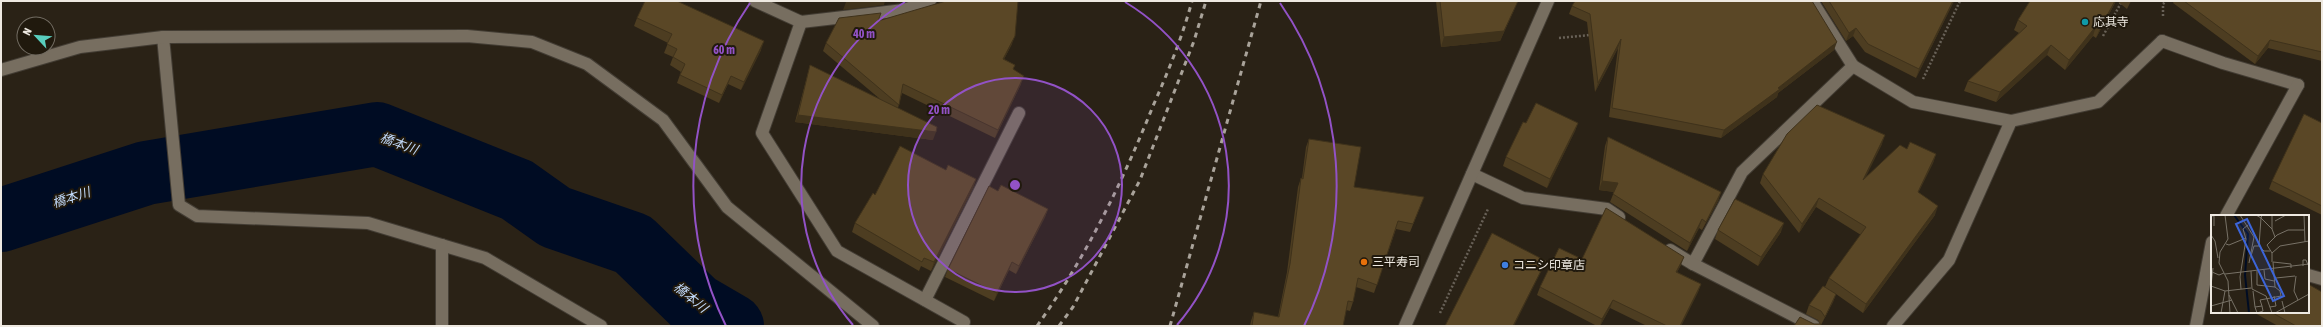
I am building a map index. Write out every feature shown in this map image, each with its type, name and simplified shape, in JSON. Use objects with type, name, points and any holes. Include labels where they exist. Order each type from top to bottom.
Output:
[{"type":"street","points":[[755,1],[801,22],[904,10],[930,1]]},
{"type":"street","points":[[1405,326],[1548,1]]},
{"type":"street","points":[[1812,1],[1854,66],[1913,102],[2011,121],[2098,102],[2162,41],[2223,64],[2298,85],[2227,215]]},
{"type":"street","points":[[801,22],[762,133],[837,251],[964,322]]},
{"type":"street","points":[[1,70],[80,46],[163,37],[467,36],[532,42],[587,64],[663,120],[727,207],[873,326]]},
{"type":"street","points":[[163,37],[179,205],[197,216],[368,223],[486,258],[601,326]]},
{"type":"street","points":[[1693,264],[1742,172],[1854,66]]},
{"type":"street","points":[[925,300],[1019,112]]},
{"type":"street","points":[[1893,326],[1949,260],[2011,121]]},
{"type":"street","points":[[1472,174],[1523,198],[1607,209],[1627,222]]},
{"type":"street","points":[[1660,243],[1693,264],[1814,326]]},
{"type":"street","points":[[442,245],[442,326]]},
{"type":"street","points":[[2196,326],[2211,245]]},
{"type":"street","points":[[2309,275],[2322,279]]},
{"type":"path","points":[[1913,102],[1960,1]]},
{"type":"path","points":[[2103,36],[2122,1]]},
{"type":"path","points":[[1531,40],[1598,34]]},
{"type":"path","points":[[1438,319],[1498,186]]},
{"type":"building","points":[[645,1],[677,1],[764,41],[744,82],[731,76],[722,95],[680,75],[685,64],[673,57],[677,49],[667,44],[672,34],[637,18]]},
{"type":"building","points":[[946,1],[1018,1],[1015,36],[1003,59],[1015,65],[1013,69],[1024,76],[998,130],[903,84],[899,105],[826,43],[839,18],[881,13],[878,21]]},
{"type":"building","points":[[1440,1],[1518,1],[1504,31],[1444,37]]},
{"type":"building","points":[[1575,1],[1812,1],[1837,42],[1778,88],[1780,89],[1724,130],[1612,108],[1621,39],[1598,83],[1590,14],[1572,6]]},
{"type":"building","points":[[1829,1],[1953,1],[1919,69],[1868,44],[1856,28],[1849,33]]},
{"type":"building","points":[[2030,1],[2115,1],[2100,28],[2096,26],[2069,60],[2051,45],[2000,92],[1968,81],[2027,26],[2018,20]]},
{"type":"building","points":[[2184,1],[2322,1],[2322,52],[2270,40],[2258,56]]},
{"type":"building","points":[[810,65],[937,127],[936,132],[798,115]]},
{"type":"building","points":[[1536,103],[1578,123],[1550,179],[1506,157],[1523,122],[1526,123]]},
{"type":"building","points":[[1817,105],[1885,135],[1863,180],[1900,145],[1907,149],[1910,142],[1936,154],[1918,192],[1938,206],[1866,304],[1829,278],[1866,227],[1819,198],[1802,224],[1763,174],[1787,134]]},
{"type":"building","points":[[2304,114],[2322,123],[2322,206],[2272,181]]},
{"type":"building","points":[[1608,137],[1721,192],[1706,222],[1702,219],[1690,243],[1613,194],[1618,183],[1602,181]]},
{"type":"building","points":[[1309,139],[1361,147],[1354,187],[1424,197],[1413,224],[1398,221],[1377,285],[1358,278],[1353,302],[1348,301],[1343,326],[1252,326],[1254,312],[1279,317],[1290,264],[1301,178],[1303,179]]},
{"type":"building","points":[[900,146],[946,170],[948,165],[976,179],[934,262],[924,258],[922,262],[855,223],[873,193],[875,195]]},
{"type":"building","points":[[1001,185],[1048,209],[1019,266],[1012,262],[997,293],[948,269],[989,186],[998,191]]},
{"type":"building","points":[[1735,199],[1784,223],[1761,257],[1718,230]]},
{"type":"building","points":[[1606,208],[1684,257],[1676,272],[1701,284],[1680,326],[1667,326],[1613,300],[1602,319],[1540,287],[1559,248],[1582,259]]},
{"type":"building","points":[[1492,233],[1546,261],[1513,326],[1445,326]]},
{"type":"building","points":[[2309,285],[2322,292],[2322,326],[2296,326],[2273,313],[2309,313]]},
{"type":"building","points":[[1823,286],[1836,294],[1825,317],[1821,311],[1809,305]]},
{"type":"building","points":[[1800,317],[1814,324],[1821,324],[1820,326],[1794,326]]},
{"type":"waterway","name":"橋本川","points":[[1,220],[146,173],[377,134],[517,190],[555,217],[633,244],[696,305],[732,326]]},
{"type":"railway","points":[[1037,326],[1087,247],[1129,163],[1169,68],[1192,1]]},
{"type":"railway","points":[[1059,326],[1073,307],[1140,180],[1194,41],[1206,1]]},
{"type":"railway","points":[[1170,326],[1261,1]]},
{"type":"place","name":"応其寺","points":[[2085,22]]},
{"type":"place","name":"三平寿司","points":[[1364,262]]},
{"type":"place","name":"コニシ印章店","points":[[1505,265]]}]
